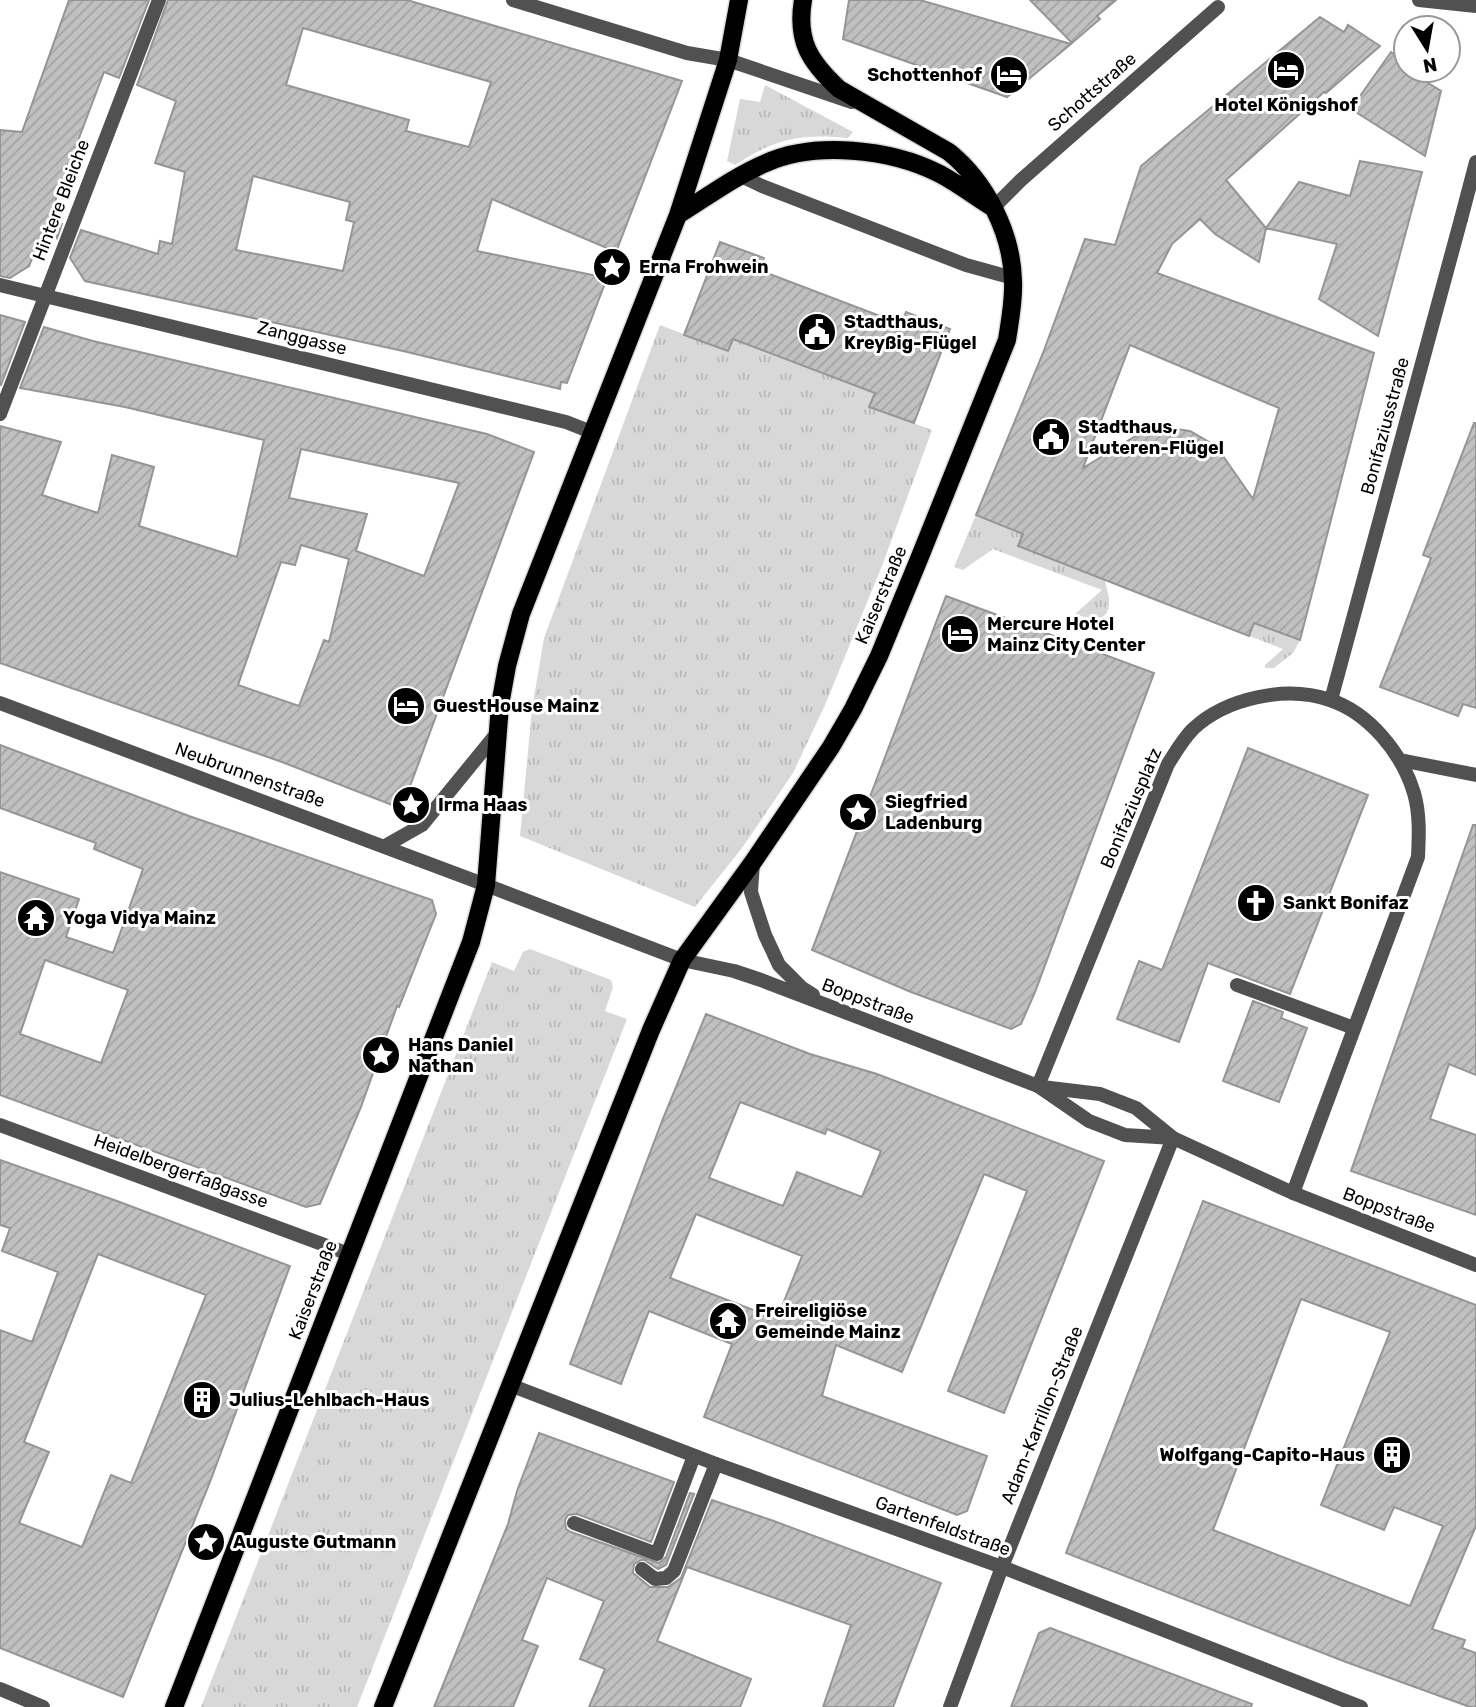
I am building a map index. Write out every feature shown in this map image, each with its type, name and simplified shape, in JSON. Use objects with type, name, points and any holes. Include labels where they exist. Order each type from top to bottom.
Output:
[{"type":"main road","name":"Kaiserstraße","points":[[174,1707],[471,942],[486,885],[506,666],[521,614],[678,215],[728,60],[739,0]]},
{"type":"main road","name":"Kaiserstraße","points":[[383,1707],[647,1039],[682,960],[831,747],[879,656],[1007,340],[1013,278],[1006,242],[993,208],[979,183],[949,152],[839,89],[812,59],[802,37],[800,24],[803,0]]},
{"type":"main road","points":[[678,215],[767,162],[797,153],[874,152],[907,160],[939,173],[993,208]]},
{"type":"street","name":"Hintere Bleiche","points":[[0,414],[159,0]]},
{"type":"street","points":[[513,0],[687,53],[728,60],[880,111]]},
{"type":"street","points":[[1419,0],[1476,6]]},
{"type":"street","name":"Schottstraße","points":[[993,208],[1021,180],[1218,7]]},
{"type":"street","name":"Bonifaziusstraße","points":[[1331,700],[1476,162]]},
{"type":"street","points":[[741,176],[966,265],[1013,278]]},
{"type":"street","name":"Zanggasse","points":[[0,285],[566,422],[594,433]]},
{"type":"street","name":"Bonifaziusplatz","points":[[1038,1086],[1168,764],[1182,742],[1193,729],[1237,702],[1284,695],[1310,695],[1331,700],[1356,713],[1372,726],[1400,760],[1414,792],[1419,824],[1418,857],[1293,1193]]},
{"type":"street","name":"Neubrunnenstraße","points":[[0,703],[486,885]]},
{"type":"street","points":[[385,846],[422,825],[498,732]]},
{"type":"street","points":[[1400,760],[1476,775]]},
{"type":"street","points":[[753,862],[751,892],[765,936],[779,965],[802,988],[835,1009]]},
{"type":"street","points":[[486,885],[682,960]]},
{"type":"street","name":"Boppstraße","points":[[682,960],[734,971],[1038,1086],[1100,1094],[1136,1108],[1172,1138],[1293,1193],[1476,1265]]},
{"type":"street","points":[[1237,985],[1354,1028]]},
{"type":"street","name":"Boppstraße","points":[[1038,1086],[1089,1121],[1125,1135],[1172,1138]]},
{"type":"street","name":"Heidelbergerfaßgasse","points":[[0,1125],[349,1254]]},
{"type":"street","name":"Adam-Karrillon-Straße","points":[[950,1707],[1002,1567],[1172,1138]]},
{"type":"street","name":"Gartenfeldstraße","points":[[510,1385],[694,1456],[1002,1567],[1361,1707]]},
{"type":"street","points":[[574,1523],[657,1554],[694,1456]]},
{"type":"street","points":[[642,1569],[655,1579],[666,1578],[674,1571],[716,1464]]},
{"type":"street","points":[[0,1689],[43,1707]]},
{"type":"green space","points":[[765,85],[853,132],[848,138],[816,136],[788,140],[762,149],[735,165],[727,161],[740,99],[760,102]]},
{"type":"green space","points":[[660,325],[727,351],[733,339],[875,393],[870,407],[932,430],[882,566],[825,705],[793,773],[742,848],[695,907],[520,836],[532,709],[544,638]]},
{"type":"green space","points":[[976,515],[1023,534],[1019,547],[1105,580],[1109,602],[1104,615],[1095,618],[1075,614],[1102,590],[993,549],[963,570],[954,567]]},
{"type":"green space","points":[[1254,623],[1300,640],[1293,653],[1274,668],[1265,668],[1265,665],[1283,649],[1249,636]]},
{"type":"green space","points":[[530,949],[611,980],[613,987],[605,1011],[627,1019],[357,1707],[201,1707],[492,962],[514,971],[523,952]]},
{"type":"building","points":[[69,0],[149,0],[119,78],[104,72],[48,220],[62,224],[57,238],[47,223],[29,266],[10,278],[0,276],[0,130],[22,132]]},
{"type":"building","points":[[168,0],[407,0],[682,81],[616,252],[492,199],[477,251],[607,278],[567,383],[561,382],[560,389],[403,351],[85,281],[70,258],[81,230],[158,254],[160,241],[172,244],[185,172],[155,163],[176,101],[137,85]],"holes":[[[303,28],[491,82],[469,147],[406,131],[409,120],[286,85]],[[253,176],[350,202],[346,220],[354,222],[343,271],[236,250]]]},
{"type":"building","points":[[849,0],[920,0],[1071,44],[1007,97],[843,39]]},
{"type":"building","points":[[1030,0],[1116,0],[1097,16],[1100,19],[1072,43]]},
{"type":"building","name":"Stadthaus, Lauteren-Flügel","points":[[1320,17],[1344,32],[1348,25],[1380,46],[1226,180],[1266,228],[1259,262],[1215,234],[1200,219],[1172,244],[1157,273],[1374,353],[1300,640],[1254,623],[1249,636],[1018,546],[1023,534],[976,515],[1043,353],[1085,239],[1115,245],[1141,166]],"holes":[[[1130,345],[1279,408],[1253,499],[1216,446],[1190,431],[1161,427],[1144,431],[1083,468]]]},
{"type":"building","points":[[1391,52],[1392,84],[1430,84],[1441,91],[1425,156],[1351,109]]},
{"type":"building","points":[[1360,161],[1422,172],[1378,336],[1319,299],[1337,244],[1266,228],[1299,182],[1350,196]]},
{"type":"building","name":"Stadthaus, Kreyßig-Flügel","points":[[720,242],[764,258],[759,270],[901,324],[906,312],[950,329],[914,423],[869,407],[875,393],[733,339],[728,351],[684,335]]},
{"type":"building","points":[[0,315],[25,322],[1,385],[0,385]]},
{"type":"building","points":[[44,327],[93,341],[487,434],[534,452],[403,805],[392,805],[282,762],[0,663],[0,426],[61,442],[42,495],[98,513],[112,455],[154,467],[139,526],[237,557],[264,440],[125,407],[20,388]],"holes":[[[301,449],[459,483],[424,576],[356,551],[367,514],[289,498]],[[301,545],[349,559],[329,642],[324,640],[299,706],[238,685],[281,562],[295,565]]]},
{"type":"building","points":[[1474,423],[1476,708],[1463,704],[1458,716],[1380,687],[1431,558],[1423,555]]},
{"type":"building","points":[[946,596],[1154,673],[1035,992],[1021,1024],[1011,1029],[911,992],[812,950]]},
{"type":"building","points":[[0,745],[189,816],[432,900],[436,914],[320,1204],[306,1207],[0,1095],[0,872],[79,899],[66,937],[113,953],[143,869],[94,849],[96,843],[0,808]],"holes":[[[45,960],[128,990],[101,1063],[20,1034]]]},
{"type":"building","name":"Sankt Bonifaz","points":[[1248,748],[1368,795],[1290,994],[1208,963],[1179,1042],[1117,1019],[1139,961],[1162,970]]},
{"type":"building","points":[[1473,825],[1476,825],[1476,1075],[1449,1064],[1430,1119],[1476,1135],[1476,1215],[1351,1171]]},
{"type":"building","points":[[1253,1001],[1283,1012],[1281,1018],[1307,1028],[1279,1102],[1223,1081]]},
{"type":"building","points":[[706,1014],[810,1054],[877,1074],[1104,1161],[1004,1413],[948,1391],[1027,1191],[984,1174],[902,1372],[836,1345],[822,1396],[987,1456],[967,1511],[957,1515],[704,1417],[732,1344],[649,1311],[621,1384],[570,1364],[662,1121]],"holes":[[[740,1102],[825,1134],[827,1129],[881,1151],[862,1197],[797,1172],[783,1206],[709,1178]],[[696,1214],[802,1256],[777,1319],[670,1278]]]},
{"type":"building","points":[[0,1160],[290,1266],[210,1482],[123,1697],[0,1648],[0,1330],[32,1342],[58,1272],[2,1251],[10,1228],[0,1225]],"holes":[[[98,1254],[206,1295],[131,1483],[111,1475],[82,1547],[19,1523],[49,1452],[24,1442]]]},
{"type":"building","points":[[1203,1201],[1476,1305],[1476,1526],[1432,1629],[1465,1640],[1462,1648],[1476,1653],[1476,1707],[1346,1662],[1066,1553]],"holes":[[[1301,1299],[1390,1332],[1321,1505],[1384,1530],[1394,1507],[1443,1526],[1410,1606],[1213,1530]]]},
{"type":"building","points":[[539,1433],[674,1482],[651,1542],[577,1514],[568,1515],[565,1520],[566,1529],[571,1532],[659,1563],[666,1557],[690,1493],[694,1494],[666,1565],[658,1569],[643,1559],[634,1564],[633,1573],[650,1587],[668,1587],[681,1578],[712,1500],[941,1583],[893,1707],[823,1707],[851,1625],[687,1567],[657,1641],[751,1679],[740,1707],[589,1707],[605,1669],[580,1659],[604,1601],[547,1578],[522,1640],[538,1646],[513,1707],[434,1707],[508,1524],[517,1491]]},
{"type":"building","points":[[1050,1628],[1252,1704],[1251,1707],[1011,1707],[1039,1633]]},
{"type":"place","name":"Hotel Königshof","points":[[1286,70]]},
{"type":"place","name":"Schottenhof","points":[[1009,75]]},
{"type":"place","name":"Erna Frohwein","points":[[612,267]]},
{"type":"place","name":"Stadthaus, Kreyßig-Flügel","points":[[817,332]]},
{"type":"place","name":"Stadthaus, Lauteren-Flügel","points":[[1051,437]]},
{"type":"place","name":"Mercure Hotel Mainz City Center","points":[[960,634]]},
{"type":"place","name":"GuestHouse Mainz","points":[[406,706]]},
{"type":"place","name":"Irma Haas","points":[[411,805]]},
{"type":"place","name":"Siegfried Ladenburg","points":[[858,812]]},
{"type":"place","name":"Sankt Bonifaz","points":[[1256,903]]},
{"type":"place","name":"Yoga Vidya Mainz","points":[[36,918]]},
{"type":"place","name":"Hans Daniel Nathan","points":[[381,1055]]},
{"type":"place","name":"Freireligiöse Gemeinde Mainz","points":[[728,1321]]},
{"type":"place","name":"Julius-Lehlbach-Haus","points":[[202,1400]]},
{"type":"place","name":"Wolfgang-Capito-Haus","points":[[1392,1455]]},
{"type":"place","name":"Auguste Gutmann","points":[[206,1542]]}]
